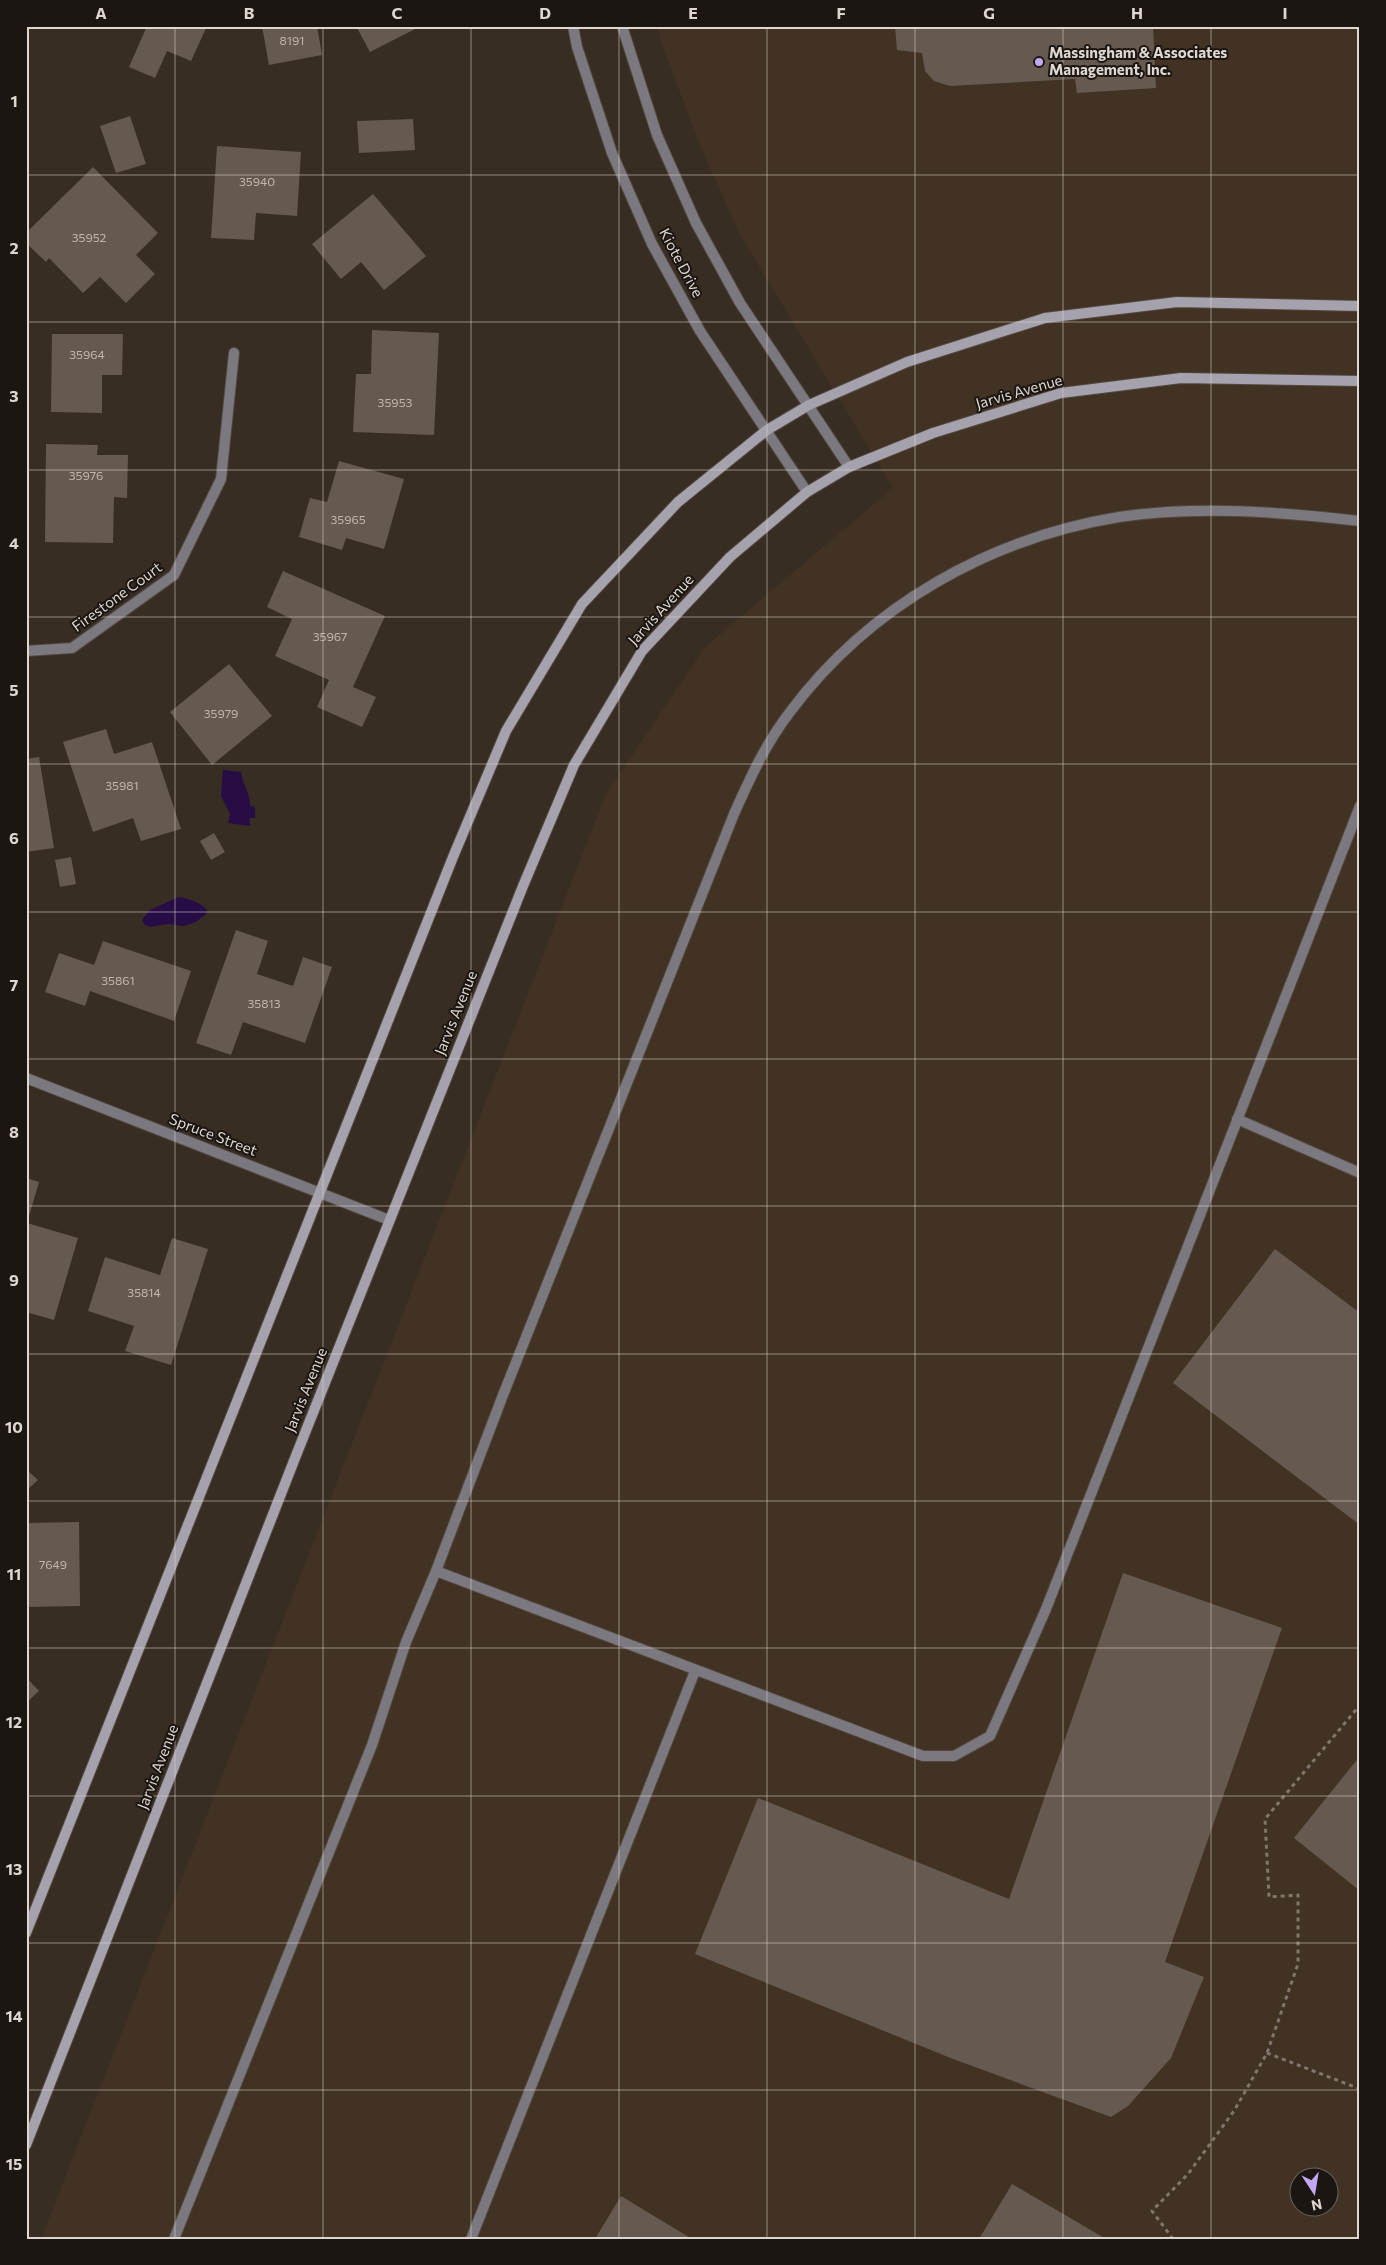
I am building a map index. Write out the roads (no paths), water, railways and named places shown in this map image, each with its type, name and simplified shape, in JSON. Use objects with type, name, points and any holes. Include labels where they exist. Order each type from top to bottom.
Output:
[{"type":"main road","points":[[26,1933],[452,857],[506,730],[582,604],[678,502],[767,430],[809,406],[908,362],[1045,318],[1177,302],[1360,306]]},
{"type":"main road","name":"Jarvis Avenue","points":[[26,2145],[389,1220],[523,886],[574,765],[642,651],[730,557],[807,492],[849,467],[933,433],[1062,393],[1181,378],[1360,382]]},
{"type":"street","name":"Kiote Drive","points":[[573,26],[577,47],[612,153],[652,244],[700,331],[807,492]]},
{"type":"street","points":[[622,26],[657,135],[696,223],[740,303],[849,467]]},
{"type":"street","name":"Firestone Court","points":[[26,651],[72,648],[174,576],[221,479],[234,352]]},
{"type":"street","points":[[174,2239],[372,1745],[406,1642],[436,1571],[503,1395],[734,814],[754,768],[782,724],[825,670],[864,632],[903,602],[963,567],[1034,537],[1119,517],[1199,511],[1308,515],[1360,521]]},
{"type":"street","points":[[436,1571],[695,1671],[923,1756],[954,1756],[990,1736],[1046,1609],[1360,806]]},
{"type":"street","name":"Spruce Street","points":[[26,1078],[389,1220]]},
{"type":"street","points":[[1237,1119],[1360,1173]]},
{"type":"street","points":[[471,2239],[695,1671]]},
{"type":"place","name":"Massingham & Associates Management, Inc.","points":[[1039,62]]}]
